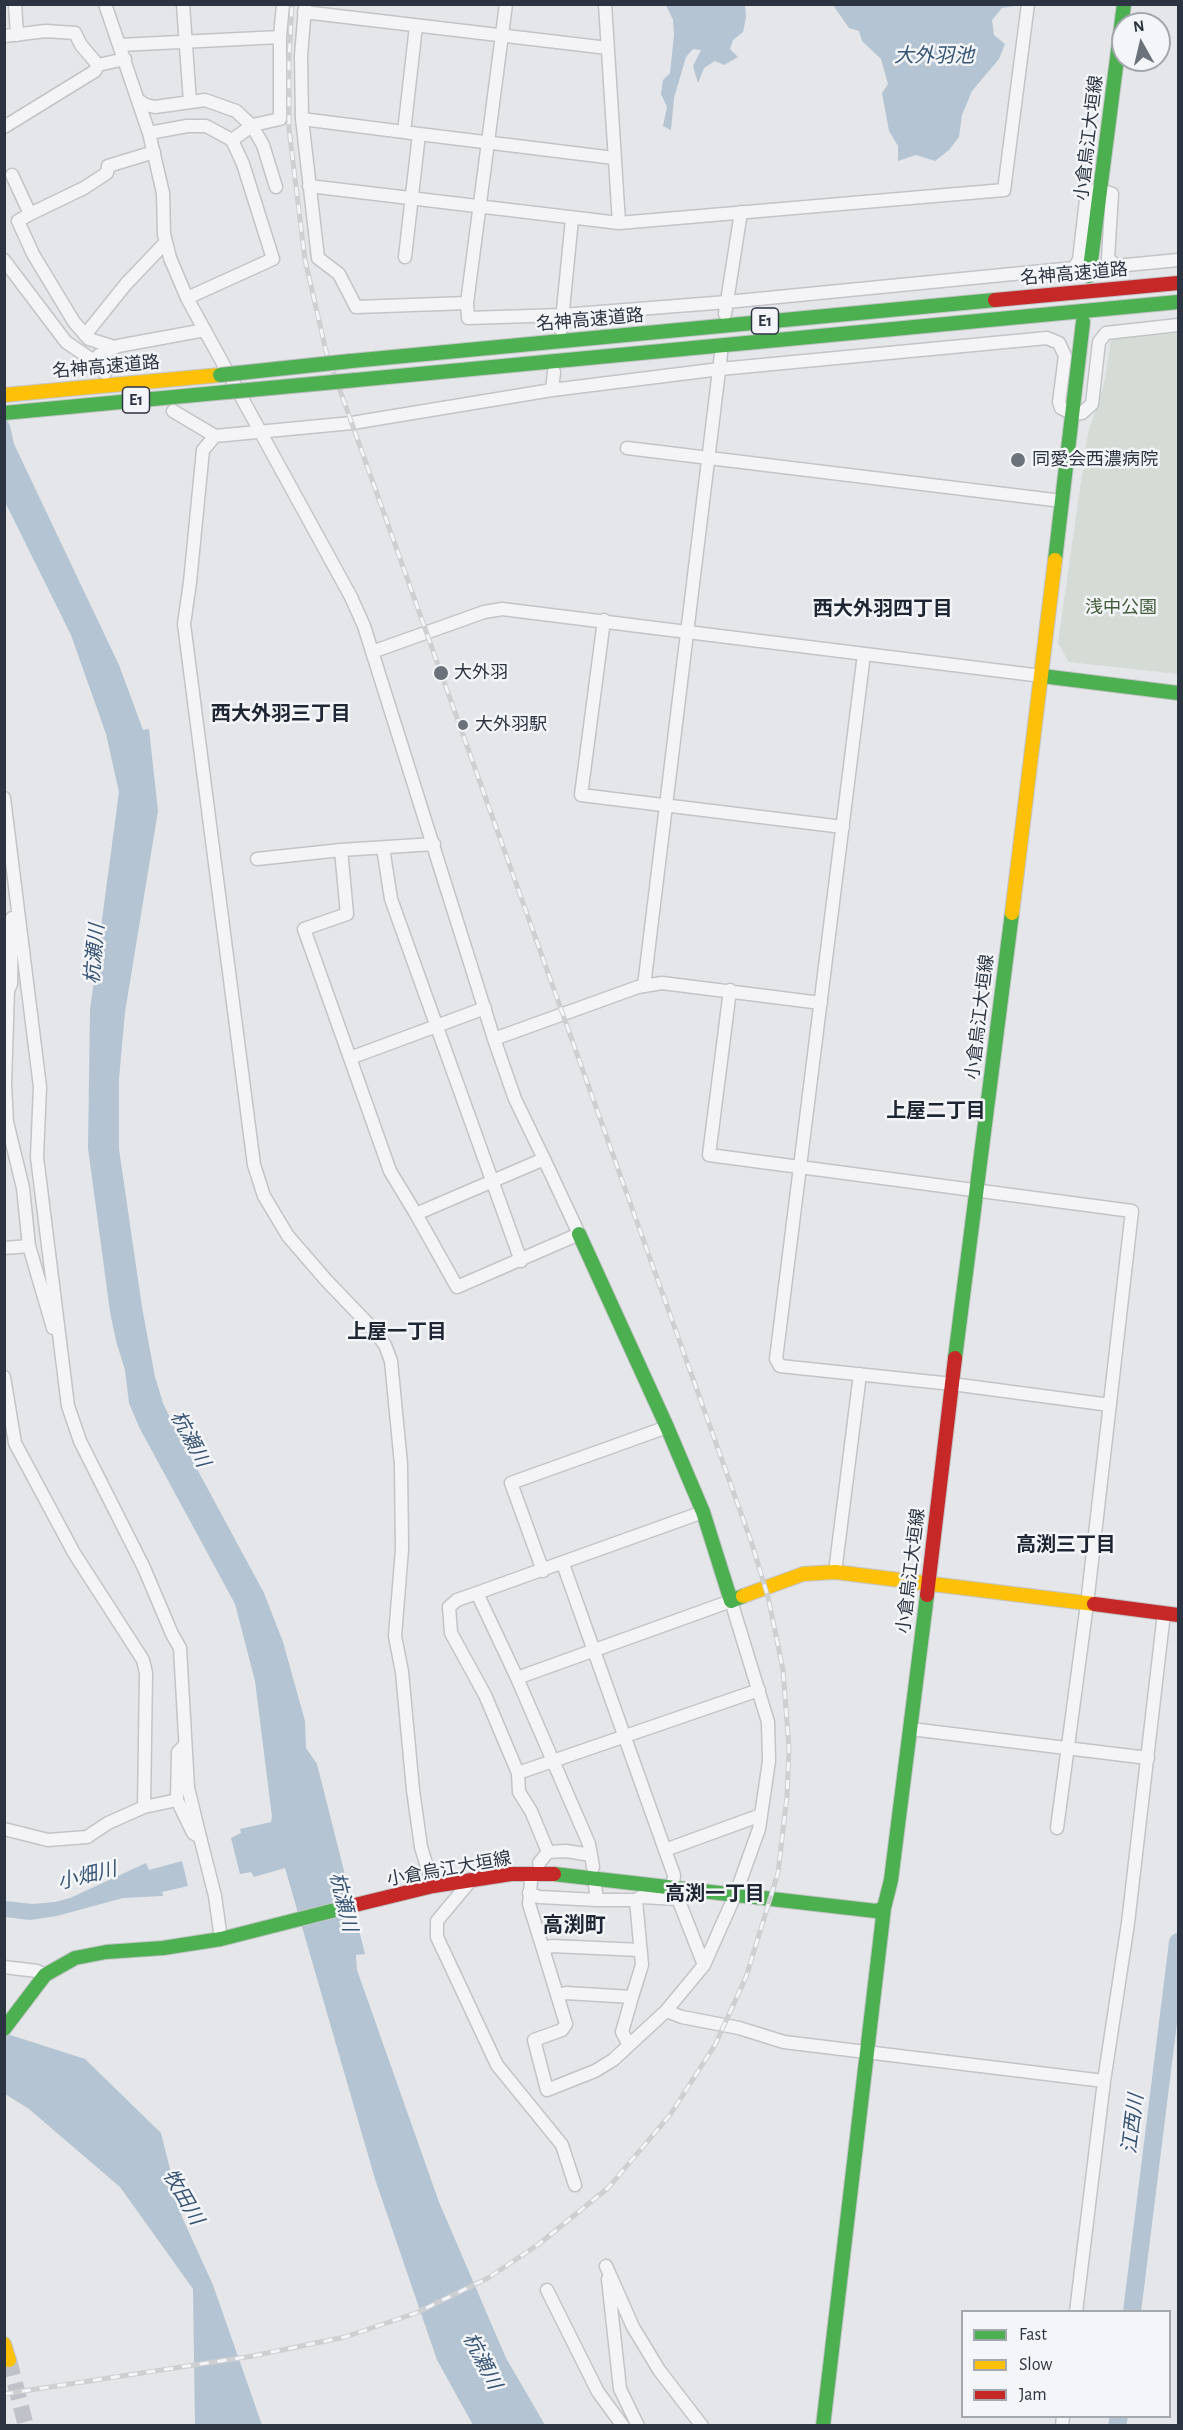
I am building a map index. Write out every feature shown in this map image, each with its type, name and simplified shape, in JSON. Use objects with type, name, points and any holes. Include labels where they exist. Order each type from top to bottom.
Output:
[{"type":"main road","name":"小倉烏江大垣線","points":[[1089,276],[1124,4]]},
{"type":"main road","name":"名神高速道路","points":[[4,395],[1179,283]]},
{"type":"main road","name":"名神高速道路","points":[[4,413],[1179,302]]},
{"type":"main road","name":"小倉烏江大垣線","points":[[4,2030],[45,1975],[75,1958],[106,1952],[163,1948],[227,1938],[472,1879],[511,1874],[563,1874],[676,1892],[736,1893],[876,1911],[884,1908],[891,1880],[895,1836],[911,1729],[952,1384],[1042,676],[1083,322]]},
{"type":"main road","points":[[1042,676],[1179,693]]},
{"type":"main road","points":[[579,1234],[703,1512],[731,1601],[803,1574],[835,1572],[1171,1615]]},
{"type":"main road","points":[[823,2426],[884,1908]]},
{"type":"main road","points":[[4,2344],[9,2360]]},
{"type":"street","points":[[15,4],[11,36],[46,31],[75,33],[81,45],[98,65]]},
{"type":"street","points":[[105,4],[125,58],[154,152],[163,193],[166,242],[187,298],[351,597],[364,627],[515,1099],[579,1234],[457,1287],[390,1171],[304,929],[347,914],[341,850]]},
{"type":"street","points":[[183,4],[190,102]]},
{"type":"street","points":[[232,140],[252,126],[280,119],[280,37],[283,4]]},
{"type":"street","points":[[506,4],[467,303],[468,318],[726,308],[1074,268],[1079,260],[1087,191],[1101,190],[1112,194],[1108,258],[1116,266],[1179,260]]},
{"type":"street","points":[[605,4],[619,223]]},
{"type":"street","points":[[309,186],[619,223],[1004,190],[1028,4]]},
{"type":"street","points":[[467,303],[356,307],[339,274],[318,258],[302,119],[301,56],[305,8],[416,26],[608,48]]},
{"type":"street","points":[[404,132],[416,26]]},
{"type":"street","points":[[120,45],[280,37]]},
{"type":"street","points":[[4,127],[95,71],[98,65],[125,58]]},
{"type":"street","points":[[138,100],[155,107],[205,100],[236,111],[252,126],[263,145],[276,187]]},
{"type":"street","points":[[302,119],[614,158]]},
{"type":"street","points":[[147,127],[206,126],[232,140],[243,164],[273,259],[187,298]]},
{"type":"street","points":[[405,257],[419,134]]},
{"type":"street","points":[[114,347],[89,339],[74,322],[33,254],[18,222],[84,188],[107,173],[108,166],[154,152]]},
{"type":"street","points":[[12,175],[30,214]]},
{"type":"street","points":[[726,308],[741,213]]},
{"type":"street","points":[[561,330],[572,219]]},
{"type":"street","points":[[86,335],[126,284],[166,242]]},
{"type":"street","points":[[4,260],[66,342],[94,361],[105,373]]},
{"type":"street","points":[[173,411],[215,436],[362,421],[552,390],[720,369],[1047,338],[1059,343],[1065,356],[1059,402],[1061,408],[1073,414],[1082,413],[1092,404],[1098,342],[1106,333],[1179,325]]},
{"type":"street","points":[[94,361],[99,355],[114,347],[205,330]]},
{"type":"street","points":[[644,986],[664,805],[721,354]]},
{"type":"street","points":[[552,390],[554,372]]},
{"type":"street","points":[[215,436],[203,450],[184,624],[254,1165],[264,1196],[288,1236],[374,1330],[385,1345],[391,1361],[402,1464],[402,1549],[395,1636],[402,1672],[413,1790],[427,1888]]},
{"type":"street","points":[[627,448],[1062,501]]},
{"type":"street","points":[[372,651],[484,612],[502,609],[1042,676]]},
{"type":"street","points":[[604,620],[581,795],[843,827]]},
{"type":"street","points":[[864,654],[776,1359],[780,1366],[952,1384],[1110,1405]]},
{"type":"street","points":[[4,798],[40,1087],[37,1157],[68,1406],[80,1441],[144,1568],[180,1648],[188,1788],[214,1896],[227,1938]]},
{"type":"street","points":[[257,859],[341,850],[434,844]]},
{"type":"street","points":[[383,848],[391,899],[521,1261]]},
{"type":"street","points":[[17,906],[12,915],[12,984],[8,990],[6,1122],[23,1188],[29,1246],[54,1331],[61,1343]]},
{"type":"street","points":[[494,1039],[600,1000],[644,986],[662,983],[821,1003]]},
{"type":"street","points":[[730,990],[709,1155],[1132,1211],[1087,1604],[1057,1828]]},
{"type":"street","points":[[350,1058],[485,1008]]},
{"type":"street","points":[[416,1214],[544,1159]]},
{"type":"street","points":[[4,1248],[29,1246]]},
{"type":"street","points":[[835,1572],[860,1374]]},
{"type":"street","points":[[4,1377],[15,1443],[74,1553],[143,1660],[146,1673],[144,1807]]},
{"type":"street","points":[[543,1571],[511,1483],[667,1427]]},
{"type":"street","points":[[548,1852],[531,1811],[519,1792],[518,1773],[485,1695],[451,1633],[449,1607],[457,1600],[563,1564],[703,1512]]},
{"type":"street","points":[[563,1564],[674,1875],[676,1892],[704,1965]]},
{"type":"street","points":[[477,1593],[517,1678],[589,1844],[592,1861],[566,1851],[548,1852],[539,1863]]},
{"type":"street","points":[[517,1678],[731,1601],[768,1722],[769,1761],[759,1829],[736,1893],[704,1965],[666,2010],[613,2060],[595,2071],[547,2090],[534,2040],[562,2030],[566,2024],[529,1904],[530,1887],[539,1897],[597,1900],[636,1900],[641,1897],[676,1892]]},
{"type":"street","points":[[1076,2310],[1104,2081],[1128,1923],[1148,1758],[1171,1615]]},
{"type":"street","points":[[518,1773],[553,1763],[759,1690]]},
{"type":"street","points":[[911,1729],[1148,1758]]},
{"type":"street","points":[[185,1744],[178,1752],[177,1800],[193,1833],[200,1837]]},
{"type":"street","points":[[4,1829],[48,1840],[87,1838],[108,1823],[144,1807],[177,1800]]},
{"type":"street","points":[[665,1850],[750,1817],[761,1815]]},
{"type":"street","points":[[472,1879],[438,1921],[437,1937],[497,2065],[562,2145],[575,2185]]},
{"type":"street","points":[[595,1885],[597,1900]]},
{"type":"street","points":[[629,2044],[622,2032],[642,1965],[636,1900]]},
{"type":"street","points":[[543,1949],[552,1946],[640,1950]]},
{"type":"street","points":[[4,1967],[37,1971],[45,1975]]},
{"type":"street","points":[[558,1995],[566,1993],[632,1997]]},
{"type":"street","points":[[666,2010],[682,2017],[739,2028],[784,2042],[1104,2081]]},
{"type":"street","points":[[638,2426],[620,2388],[606,2266],[633,2327],[660,2370],[702,2426]]},
{"type":"street","points":[[547,2290],[598,2392],[623,2426]]},
{"type":"green space","name":"浅中公園","points":[[1178,333],[1178,674],[1069,662],[1058,643],[1088,433],[1104,384],[1111,339]]},
{"type":"water","points":[[666,5],[745,5],[746,17],[743,32],[733,40],[730,49],[738,57],[724,65],[715,61],[704,68],[698,83],[693,66],[701,50],[693,49],[686,57],[674,98],[671,130],[663,126],[667,107],[661,94],[663,80],[670,73],[674,35],[673,20]]},
{"type":"water","name":"大外羽池","points":[[833,5],[1020,5],[1002,8],[992,20],[994,35],[1005,44],[999,59],[972,91],[962,115],[959,137],[949,150],[935,161],[916,155],[898,161],[898,146],[889,131],[882,93],[888,84],[881,59],[862,41],[859,31],[849,28]]},
{"type":"water","name":"杭瀬川","points":[[4,414],[10,426],[14,444],[119,665],[143,730],[149,729],[158,811],[125,1012],[119,1079],[119,1149],[142,1307],[155,1377],[163,1403],[176,1430],[264,1593],[283,1642],[305,1721],[306,1748],[317,1764],[365,1954],[356,1955],[357,1970],[439,2202],[506,2358],[545,2425],[473,2425],[437,2360],[375,2179],[285,1868],[254,1877],[251,1872],[240,1874],[231,1838],[241,1833],[240,1829],[271,1822],[272,1817],[255,1681],[235,1604],[139,1427],[129,1403],[125,1370],[110,1312],[88,1148],[90,1010],[119,792],[106,734],[71,635],[5,502]]},
{"type":"water","points":[[182,1861],[188,1886],[162,1892],[163,1896],[123,1898],[57,1916],[30,1920],[5,1917],[5,1901],[33,1904],[55,1902],[70,1898],[146,1863],[149,1870]]},
{"type":"water","points":[[4,2033],[85,2059],[161,2133],[182,2217],[213,2285],[262,2425],[195,2425],[193,2289],[120,2187],[29,2109],[5,2094]]},
{"type":"waterway","name":"江西川","points":[[1132,2310],[1178,1942]]},
{"type":"waterway","name":"江西川","points":[[1117,2426],[1119,2418]]},
{"type":"tunnel","points":[[9,2360],[26,2426]]},
{"type":"railway","points":[[4,2394],[253,2356],[345,2337],[416,2313],[488,2278],[539,2244],[608,2188],[670,2115],[715,2045],[746,1977],[778,1873],[787,1796],[789,1748],[783,1670],[768,1597],[752,1544],[326,351],[305,260],[289,129],[292,4]]},
{"type":"traffic: fast","points":[[1089,276],[1124,4]]},
{"type":"traffic: fast","points":[[351,361],[995,300]]},
{"type":"traffic: fast","points":[[356,380],[1178,302]]},
{"type":"traffic: fast","points":[[1055,560],[1083,322]]},
{"type":"traffic: fast","points":[[220,375],[351,361]]},
{"type":"traffic: fast","points":[[227,392],[356,380]]},
{"type":"traffic: fast","points":[[4,413],[227,392]]},
{"type":"traffic: fast","points":[[1042,676],[1178,693]]},
{"type":"traffic: fast","points":[[955,1358],[1012,913]]},
{"type":"traffic: fast","points":[[579,1234],[703,1512],[731,1601],[743,1596]]},
{"type":"traffic: fast","points":[[823,2426],[884,1908],[891,1880],[927,1595]]},
{"type":"traffic: fast","points":[[554,1874],[876,1911],[884,1908]]},
{"type":"traffic: fast","points":[[4,2029],[45,1975],[75,1958],[106,1952],[163,1948],[221,1939],[355,1905]]},
{"type":"traffic: slow","points":[[4,395],[220,375]]},
{"type":"traffic: slow","points":[[1012,913],[1055,560]]},
{"type":"traffic: slow","points":[[743,1596],[803,1574],[835,1572],[1094,1604]]},
{"type":"traffic: slow","points":[[4,2344],[9,2360]]},
{"type":"traffic: jam","points":[[995,300],[1178,283]]},
{"type":"traffic: jam","points":[[927,1595],[955,1358]]},
{"type":"traffic: jam","points":[[1094,1604],[1178,1615]]},
{"type":"traffic: jam","points":[[355,1905],[433,1886],[511,1874],[554,1874]]},
{"type":"place","name":"同愛会西濃病院","points":[[1018,460]]},
{"type":"place","name":"大外羽","points":[[441,673]]},
{"type":"place","name":"大外羽駅","points":[[463,725]]},
{"type":"district","name":"西大外羽四丁目","points":[[883,609]]},
{"type":"district","name":"西大外羽三丁目","points":[[281,714]]},
{"type":"district","name":"上屋二丁目","points":[[936,1111]]},
{"type":"district","name":"上屋一丁目","points":[[397,1332]]},
{"type":"district","name":"高渕三丁目","points":[[1066,1545]]},
{"type":"district","name":"高渕一丁目","points":[[715,1894]]},
{"type":"district","name":"高渕町","points":[[574,1926]]},
{"type":"water label","name":"小畑川","points":[[87,1876]]},
{"type":"water label","name":"牧田川","points":[[183,2197]]}]
